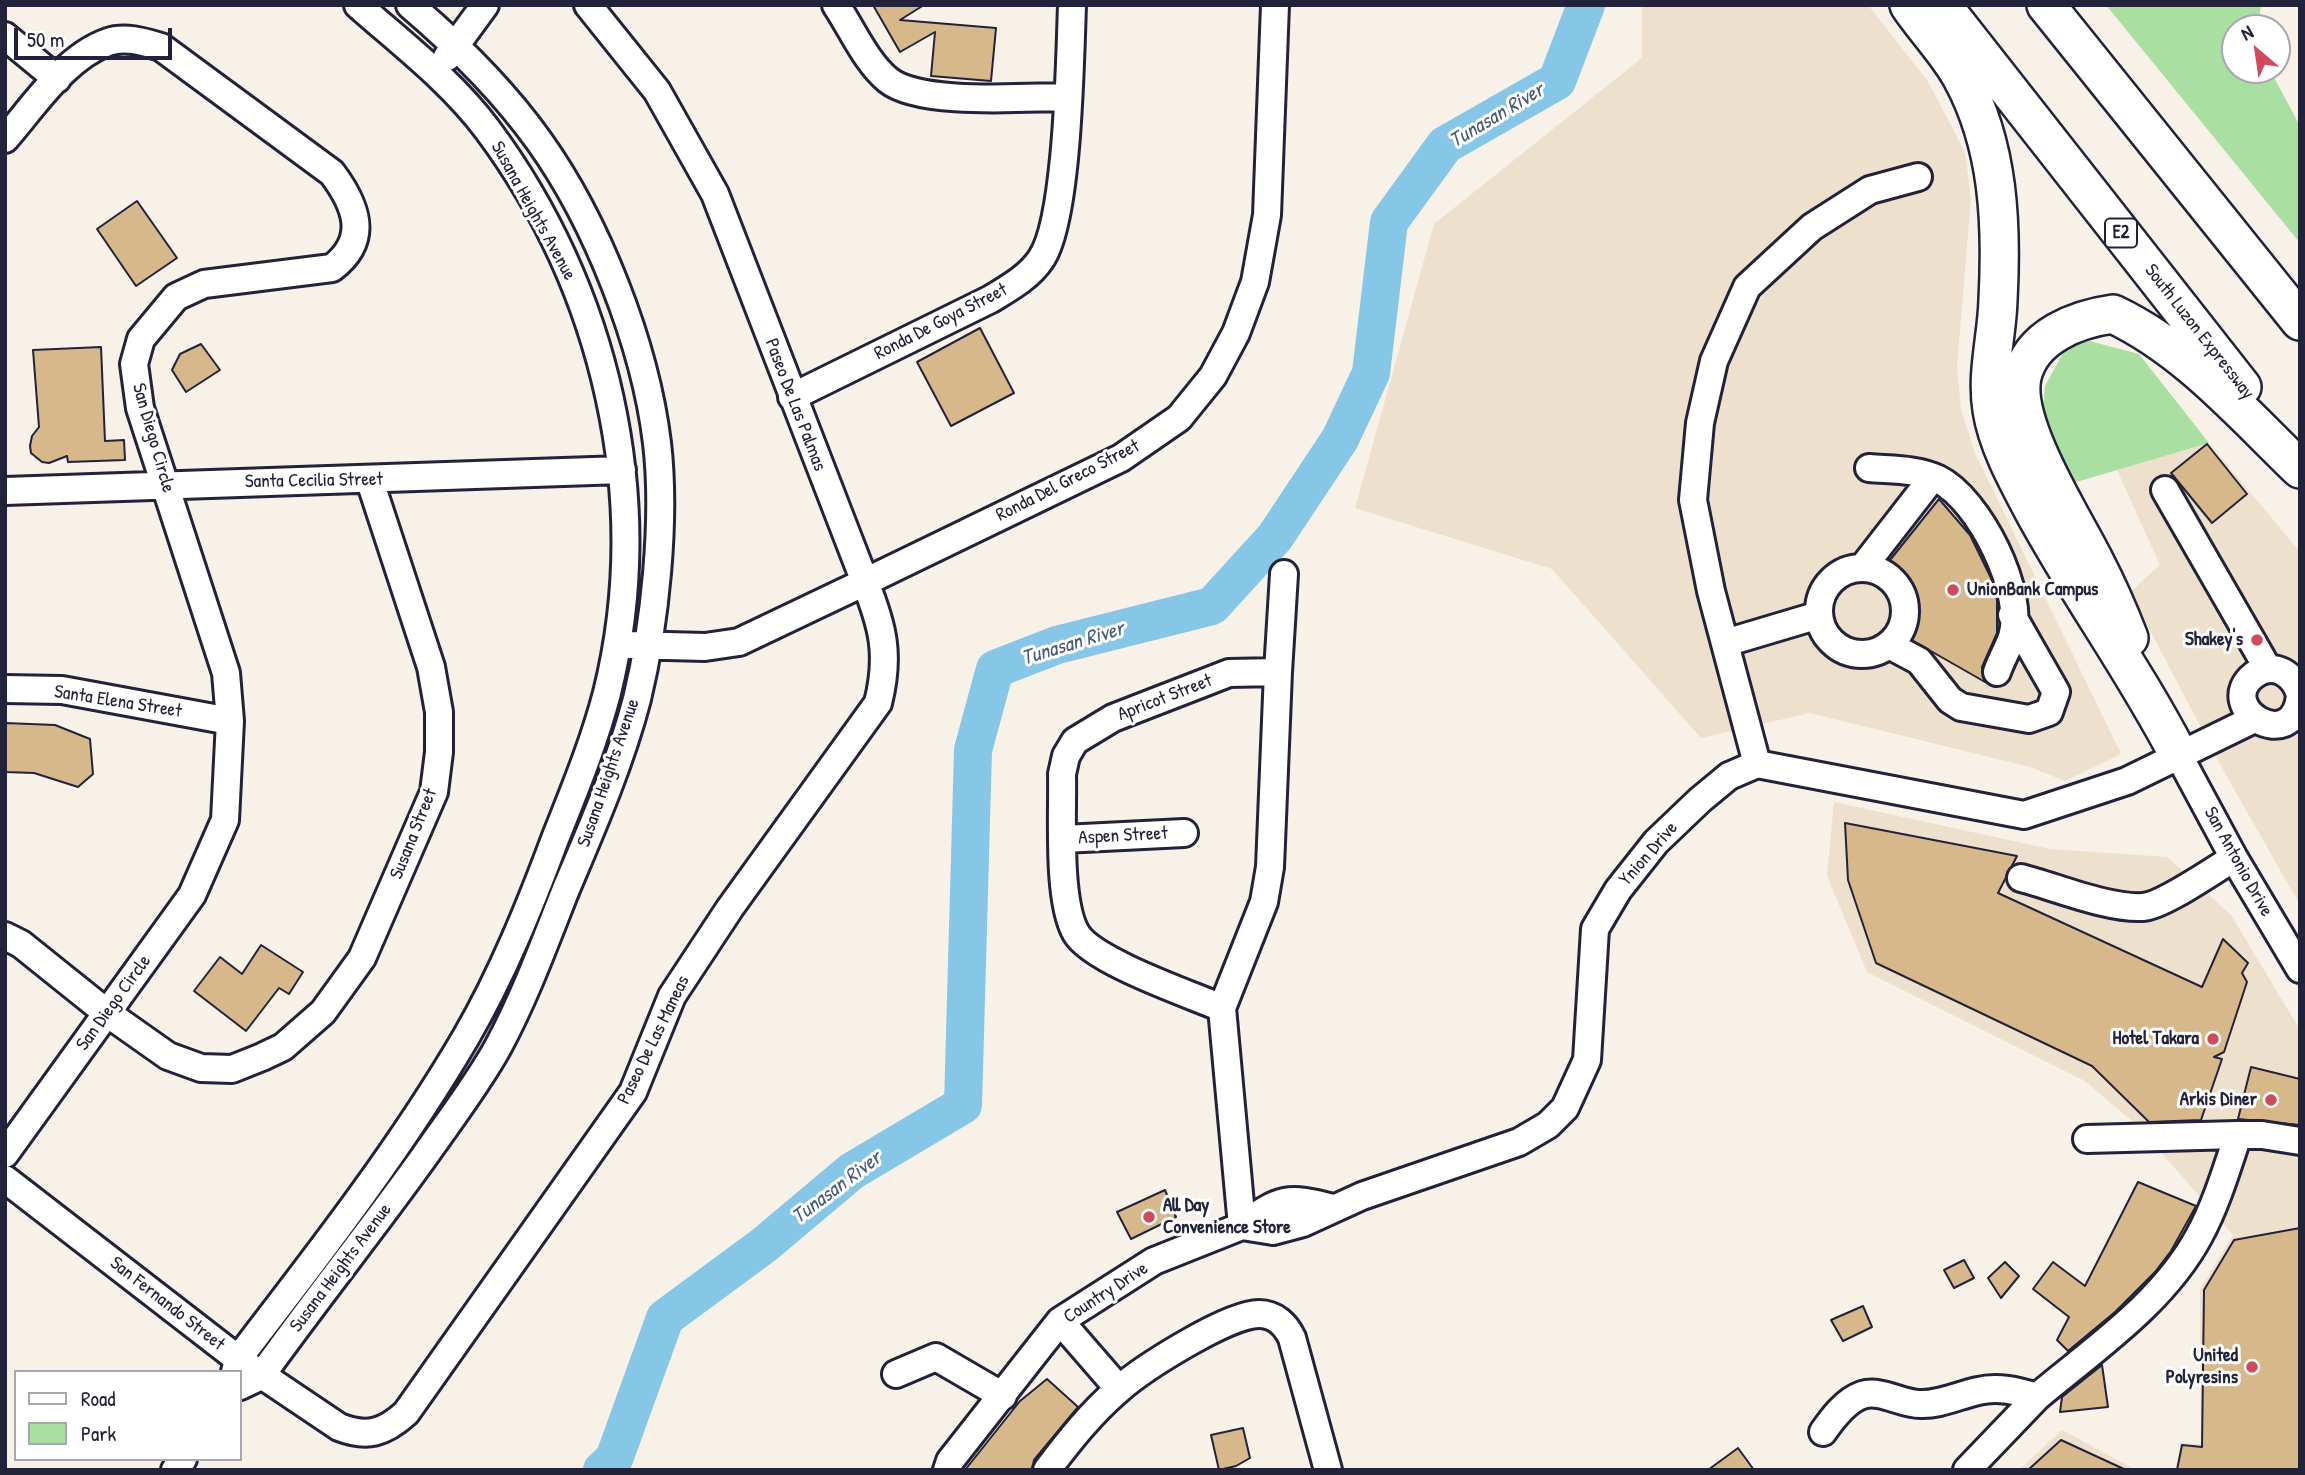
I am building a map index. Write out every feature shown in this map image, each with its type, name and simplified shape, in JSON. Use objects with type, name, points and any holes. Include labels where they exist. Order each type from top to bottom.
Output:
[{"type":"highway","points":[[1909,5],[1961,77],[1978,115],[1993,167],[2002,234],[1997,319],[1990,359],[1992,410],[1999,435],[2025,495],[2067,574],[2158,714]]},
{"type":"highway","name":"South Luzon Expressway","points":[[1942,5],[2300,460]]},
{"type":"highway","points":[[2046,5],[2300,321]]},
{"type":"highway","points":[[2078,5],[2192,184]]},
{"type":"highway","points":[[2178,754],[2158,714],[2122,618],[2050,477],[2027,422],[2022,377],[2036,350],[2053,335],[2074,323],[2113,314],[2162,341],[2186,360],[2300,469]]},
{"type":"street","name":"Susana Heights Avenue","points":[[243,1373],[468,1034],[545,867],[594,739],[617,645],[627,545],[622,470],[602,366],[572,277],[513,167],[485,127],[434,72],[358,5]]},
{"type":"street","name":"Susana Heights Avenue","points":[[243,1373],[397,1194],[498,1046],[575,869],[621,750],[637,699],[647,646],[659,539],[657,443],[629,328],[606,261],[566,182],[510,103],[457,45],[410,5]]},
{"type":"street","points":[[434,72],[485,5]]},
{"type":"street","name":"Paseo De Las Palmas","points":[[588,5],[657,91],[715,194],[865,582]]},
{"type":"street","points":[[836,5],[875,65],[890,81],[915,92],[939,96],[1068,97]]},
{"type":"street","name":"Ronda De Goya Street","points":[[792,397],[991,299],[1023,279],[1041,260],[1055,226],[1068,97],[1072,5]]},
{"type":"street","name":"Ronda Del Greco Street","points":[[865,582],[1121,458],[1179,418],[1213,376],[1236,333],[1255,282],[1267,215],[1275,5]]},
{"type":"street","points":[[5,36],[57,79]]},
{"type":"street","name":"San Diego Circle","points":[[5,139],[57,79],[85,54],[109,41],[136,40],[161,47],[332,173],[349,195],[356,221],[353,245],[344,259],[332,268],[204,284],[176,297],[141,339],[134,364],[140,408],[226,673],[230,721],[225,820],[192,895],[5,1154]]},
{"type":"street","points":[[1917,177],[1870,190],[1812,226],[1747,287],[1714,361],[1700,423],[1693,500],[1710,591],[1757,764],[2024,815],[2127,781],[2254,719]]},
{"type":"street","points":[[1869,468],[1914,472],[1933,477],[1965,502],[1986,528],[2002,561],[2012,615],[2012,637],[1997,672]]},
{"type":"street","name":"Santa Cecilia Street","points":[[5,491],[165,484],[370,481],[622,470]]},
{"type":"street","points":[[1863,567],[1933,477]]},
{"type":"street","name":"Susana Street","points":[[5,936],[21,944],[107,1013],[168,1056],[201,1068],[232,1069],[283,1047],[323,1012],[362,958],[433,792],[439,751],[439,712],[431,667],[370,481]]},
{"type":"street","points":[[2165,490],[2268,669]]},
{"type":"street","points":[[1863,567],[1886,574],[1902,593],[1906,609],[1903,626],[1889,645],[1867,654],[1845,650],[1827,636],[1819,615],[1821,597],[1830,581],[1845,571],[1863,567]]},
{"type":"street","points":[[1242,1226],[1222,1008],[1264,902],[1270,867],[1284,574]]},
{"type":"street","points":[[617,645],[705,647],[739,642],[865,582]]},
{"type":"street","name":"Paseo De Las Maneas","points":[[373,1434],[391,1427],[406,1413],[626,1103],[672,996],[730,908],[878,703],[885,675],[885,649],[881,620],[865,582]]},
{"type":"street","points":[[1725,643],[1819,615]]},
{"type":"street","points":[[1889,645],[1919,661],[1950,700],[1961,708],[2029,719],[2039,717],[2049,712],[2056,692],[2012,615]]},
{"type":"street","points":[[2268,669],[2286,673],[2293,678],[2300,695],[2295,713],[2280,724],[2271,725],[2254,719],[2244,704],[2246,685],[2259,672],[2268,669]]},
{"type":"street","name":"Apricot Street","points":[[1222,1008],[1099,955],[1076,933],[1069,915],[1063,839],[1062,774],[1066,756],[1075,741],[1113,718],[1211,680],[1246,671],[1278,672]]},
{"type":"street","name":"Santa Elena Street","points":[[5,689],[62,690],[230,721]]},
{"type":"street","name":"San Antonio Drive","points":[[2178,754],[2234,858],[2300,969]]},
{"type":"street","name":"Ynion Drive","points":[[1288,1228],[1333,1208],[1519,1142],[1548,1125],[1565,1108],[1587,1060],[1595,929],[1618,890],[1656,842],[1729,776],[1757,764]]},
{"type":"street","name":"Aspen Street","points":[[1063,839],[1184,833]]},
{"type":"street","points":[[2021,878],[2106,901],[2145,907],[2234,858]]},
{"type":"street","points":[[1967,1470],[2037,1397],[2142,1309],[2175,1271],[2199,1236],[2238,1135]]},
{"type":"street","points":[[2087,1139],[2262,1135],[2300,1141]]},
{"type":"street","name":"San Fernando Street","points":[[5,1179],[239,1370]]},
{"type":"street","points":[[1242,1226],[1267,1208],[1282,1202],[1299,1199],[1333,1208]]},
{"type":"street","name":"Country Drive","points":[[947,1470],[950,1461],[1060,1321],[1154,1261],[1242,1226],[1273,1231],[1288,1228]]},
{"type":"street","points":[[1047,1470],[1076,1431],[1119,1389],[1178,1349],[1227,1325],[1258,1314],[1280,1321],[1292,1338],[1328,1470]]},
{"type":"street","points":[[1060,1321],[1119,1389]]},
{"type":"street","points":[[896,1374],[936,1357],[1003,1396]]},
{"type":"street","name":"San Fernando Street","points":[[243,1373],[339,1427],[356,1434],[373,1434]]},
{"type":"street","points":[[1823,1432],[1836,1414],[1861,1395],[1876,1394],[1914,1404],[1928,1404],[1982,1390],[2010,1389],[2037,1397]]},
{"type":"shaded area","points":[[1642,5],[1868,5],[1927,80],[1965,152],[1971,199],[1957,367],[1961,410],[1975,453],[2121,754],[2065,781],[2030,767],[1810,713],[1701,738],[1552,569],[1355,508],[1434,224],[1642,58]]},
{"type":"shaded area","points":[[2209,443],[2300,552],[2300,905],[2226,775],[2130,592],[2160,565],[2117,470]]},
{"type":"shaded area","points":[[1834,802],[2050,849],[2167,857],[2231,915],[2300,1030],[2300,1470],[2175,1470],[2181,1443],[2201,1444],[2200,1289],[2233,1235],[2139,1127],[2085,1081],[1867,972],[1827,876]]},
{"type":"shaded area","points":[[2062,1430],[2136,1470],[2019,1470]]},
{"type":"green space","points":[[2106,5],[2261,5],[2260,14],[2221,14],[2221,84],[2278,84],[2300,126],[2300,243]]},
{"type":"green space","points":[[2086,340],[2139,354],[2209,443],[2073,483],[2042,422],[2045,386],[2063,353]]},
{"type":"building","points":[[873,5],[924,5],[900,20],[996,28],[991,81],[931,76],[935,32],[900,52]]},
{"type":"building","points":[[137,201],[177,258],[136,286],[97,229]]},
{"type":"building","points":[[980,328],[1014,393],[951,426],[917,362]]},
{"type":"building","points":[[201,344],[220,370],[186,392],[172,370],[180,354]]},
{"type":"building","points":[[101,347],[105,441],[124,440],[125,460],[68,462],[67,456],[49,463],[42,462],[31,453],[30,446],[32,436],[39,427],[33,350]]},
{"type":"building","points":[[2207,444],[2247,494],[2212,523],[2171,473]]},
{"type":"building","name":"UnionBank Campus","points":[[1939,499],[1970,535],[1991,578],[1997,600],[1997,633],[1982,667],[1985,682],[1901,634],[1911,611],[1910,597],[1905,584],[1886,565]]},
{"type":"building","points":[[5,723],[55,725],[90,739],[93,774],[78,787],[34,773],[5,772]]},
{"type":"building","points":[[1845,823],[2017,856],[1998,893],[2202,987],[2223,939],[2248,963],[2242,973],[2247,982],[2224,1052],[2214,1057],[2222,1059],[2201,1120],[2149,1122],[2092,1066],[1876,963],[1848,880]]},
{"type":"building","points":[[261,945],[303,972],[289,994],[279,988],[246,1031],[194,991],[220,957],[242,974]]},
{"type":"building","name":"Arkis Diner","points":[[2251,1067],[2300,1079],[2300,1125],[2238,1119]]},
{"type":"building","points":[[2138,1182],[2196,1206],[2171,1251],[2155,1272],[2115,1312],[2068,1351],[2057,1340],[2069,1317],[2033,1289],[2053,1262],[2085,1286]]},
{"type":"building","points":[[1165,1190],[1176,1217],[1131,1239],[1117,1212]]},
{"type":"building","name":"United Polyresins","points":[[2300,1228],[2300,1470],[2177,1470],[2182,1445],[2202,1447],[2204,1290],[2234,1240]]},
{"type":"building","points":[[1964,1260],[1974,1278],[1954,1288],[1944,1270]]},
{"type":"building","points":[[2005,1262],[2019,1276],[2001,1298],[1988,1278]]},
{"type":"building","points":[[1863,1306],[1872,1327],[1843,1341],[1831,1320]]},
{"type":"building","points":[[2102,1365],[2108,1407],[2060,1412],[2062,1397]]},
{"type":"building","points":[[1047,1379],[1078,1407],[1034,1460],[1032,1470],[965,1470],[1020,1401]]},
{"type":"building","points":[[1243,1428],[1250,1458],[1236,1466],[1219,1470],[1211,1435]]},
{"type":"building","points":[[2061,1440],[2126,1470],[2028,1470]]},
{"type":"building","points":[[1738,1448],[1754,1470],[1708,1470]]},
{"type":"waterway","name":"Tunasan River","points":[[602,1470],[614,1459],[665,1318],[764,1245],[852,1171],[963,1105],[973,750],[995,669],[1057,645],[1212,606],[1275,537],[1340,439],[1371,373],[1389,222],[1445,145],[1557,81],[1586,5]]},
{"type":"place","name":"UnionBank Campus","points":[[1953,590]]},
{"type":"place","name":"Shakey's","points":[[2257,640]]},
{"type":"place","name":"Hotel Takara","points":[[2213,1039]]},
{"type":"place","name":"Arkis Diner","points":[[2271,1100]]},
{"type":"place","name":"All Day Convenience Store","points":[[1149,1217]]},
{"type":"place","name":"United Polyresins","points":[[2252,1367]]}]
